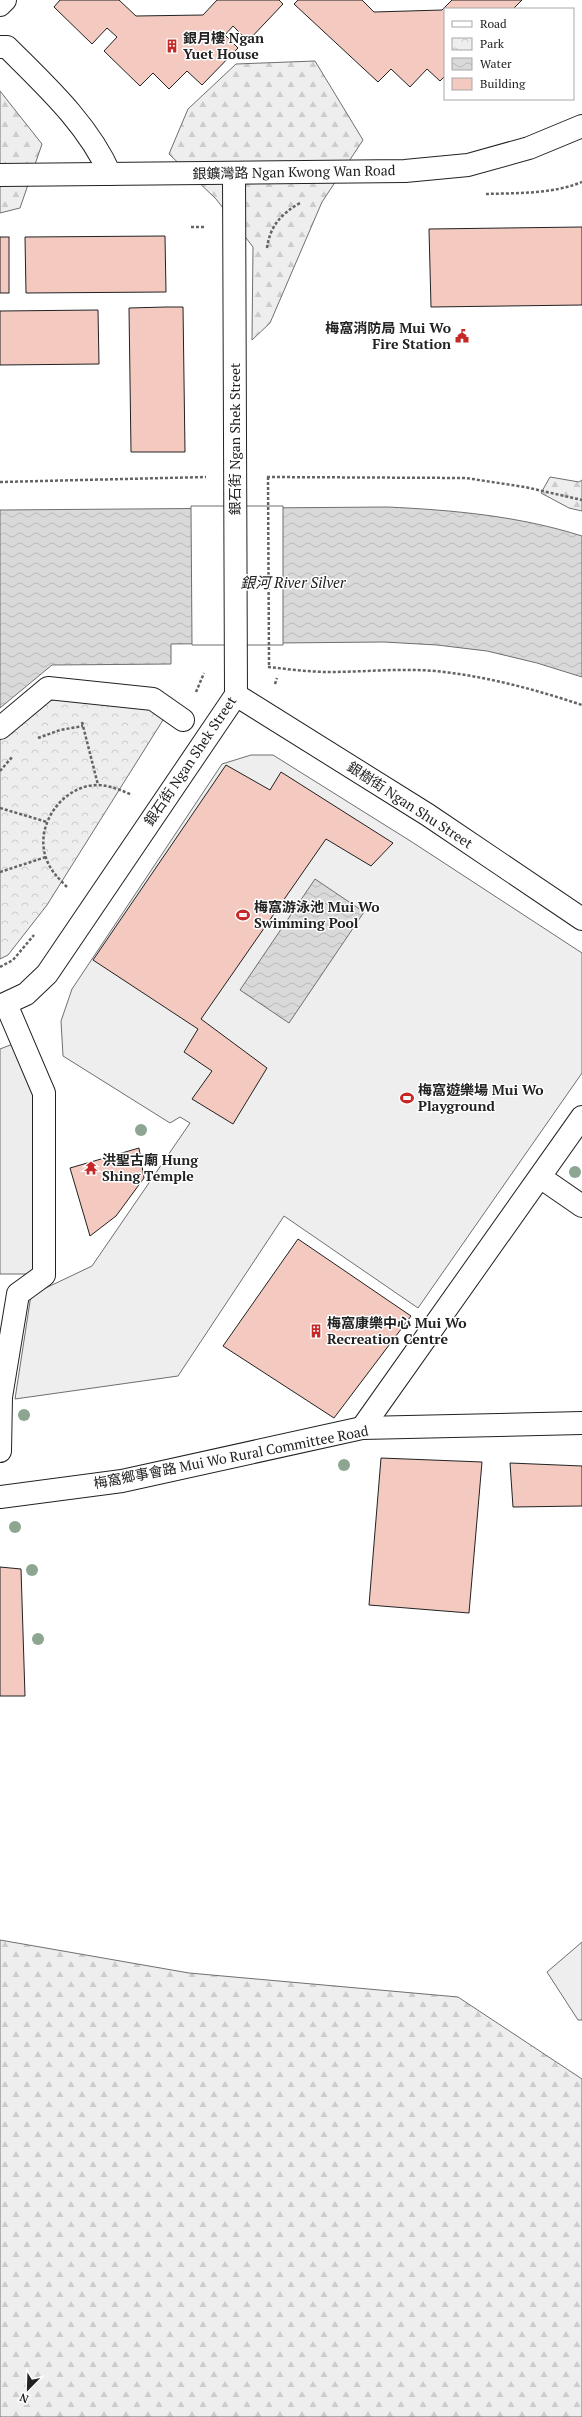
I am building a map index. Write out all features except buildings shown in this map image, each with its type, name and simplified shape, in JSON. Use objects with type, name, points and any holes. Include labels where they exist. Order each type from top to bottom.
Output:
[{"type":"street","points":[[0,5],[5,0]]},
{"type":"street","points":[[0,47],[6,47],[47,86],[100,150],[110,174]]},
{"type":"street","name":"銀鑛灣路 Ngan Kwong Wan Road","points":[[0,175],[405,171],[468,165],[529,148],[582,126]]},
{"type":"street","name":"銀石街 Ngan Shek Street","points":[[3,1005],[26,994],[47,974],[236,695],[234,173]]},
{"type":"street","points":[[0,728],[48,688],[153,699],[183,720]]},
{"type":"street","name":"銀樹街 Ngan Shu Street","points":[[236,695],[428,815],[582,919]]},
{"type":"street","points":[[0,1451],[1,1397],[18,1294],[44,1275],[44,1093],[3,1005]]},
{"type":"street","points":[[362,1428],[582,1117]]},
{"type":"street","points":[[540,1177],[582,1206]]},
{"type":"street","name":"梅窩鄉事會路 Mui Wo Rural Committee Road","points":[[0,1497],[122,1481],[362,1428],[582,1423]]},
{"type":"path","points":[[268,477],[269,666],[327,672],[381,669],[434,671],[486,678],[539,690],[582,705]]},
{"type":"path","points":[[0,482],[236,485],[268,477],[466,478],[525,487],[582,500]]},
{"type":"path","points":[[73,691],[98,785]]},
{"type":"path","points":[[33,741],[60,730],[83,726]]},
{"type":"path","points":[[0,771],[15,754]]},
{"type":"path","points":[[67,887],[54,874],[46,857],[44,834],[47,822],[55,807],[67,796],[82,788],[98,785],[112,787],[132,795]]},
{"type":"path","points":[[0,808],[47,822]]},
{"type":"path","points":[[0,872],[46,857]]},
{"type":"green space","points":[[315,61],[363,140],[322,202],[270,323],[252,340],[253,247],[216,199],[169,154],[188,109],[236,64]]},
{"type":"green space","points":[[0,91],[42,144],[20,208],[0,213]]},
{"type":"green space","points":[[550,477],[579,482],[582,480],[582,511],[569,508],[541,493]]},
{"type":"green space","points":[[46,695],[149,705],[163,720],[47,905],[8,955],[0,959],[0,735]]},
{"type":"green space","name":"梅窩遊樂場 Mui Wo Playground","points":[[251,755],[273,755],[412,842],[582,953],[582,1073],[418,1308],[284,1216],[178,1376],[15,1399],[31,1295],[92,1266],[190,1123],[180,1117],[170,1123],[63,1056],[61,1021],[72,989],[222,764]]},
{"type":"green space","points":[[0,1940],[189,1973],[458,1997],[582,2079],[582,2417],[0,2417]]},
{"type":"green space","points":[[582,1942],[582,2020],[578,2020],[547,1972]]},
{"type":"shaded area","points":[[18,1042],[41,1095],[35,1274],[0,1274],[0,1049]]},
{"type":"water","name":"銀河 River Silver","points":[[387,507],[486,515],[534,523],[582,536],[582,677],[537,663],[487,651],[437,645],[384,642],[171,644],[171,664],[52,665],[0,708],[0,510]]},
{"type":"water","points":[[315,879],[364,912],[289,1023],[240,990]]},
{"type":"pier","points":[[191,506],[283,506],[283,645],[192,645]]},
{"type":"place","name":"銀月樓 Ngan Yuet House","points":[[172,46]]},
{"type":"place","name":"梅窩消防局 Mui Wo Fire Station","points":[[462,336]]},
{"type":"place","name":"梅窩游泳池 Mui Wo Swimming Pool","points":[[243,915]]},
{"type":"place","name":"梅窩遊樂場 Mui Wo Playground","points":[[407,1098]]},
{"type":"place","name":"洪聖古廟 Hung Shing Temple","points":[[91,1168]]},
{"type":"place","name":"梅窩康樂中心 Mui Wo Recreation Centre","points":[[316,1331]]}]
